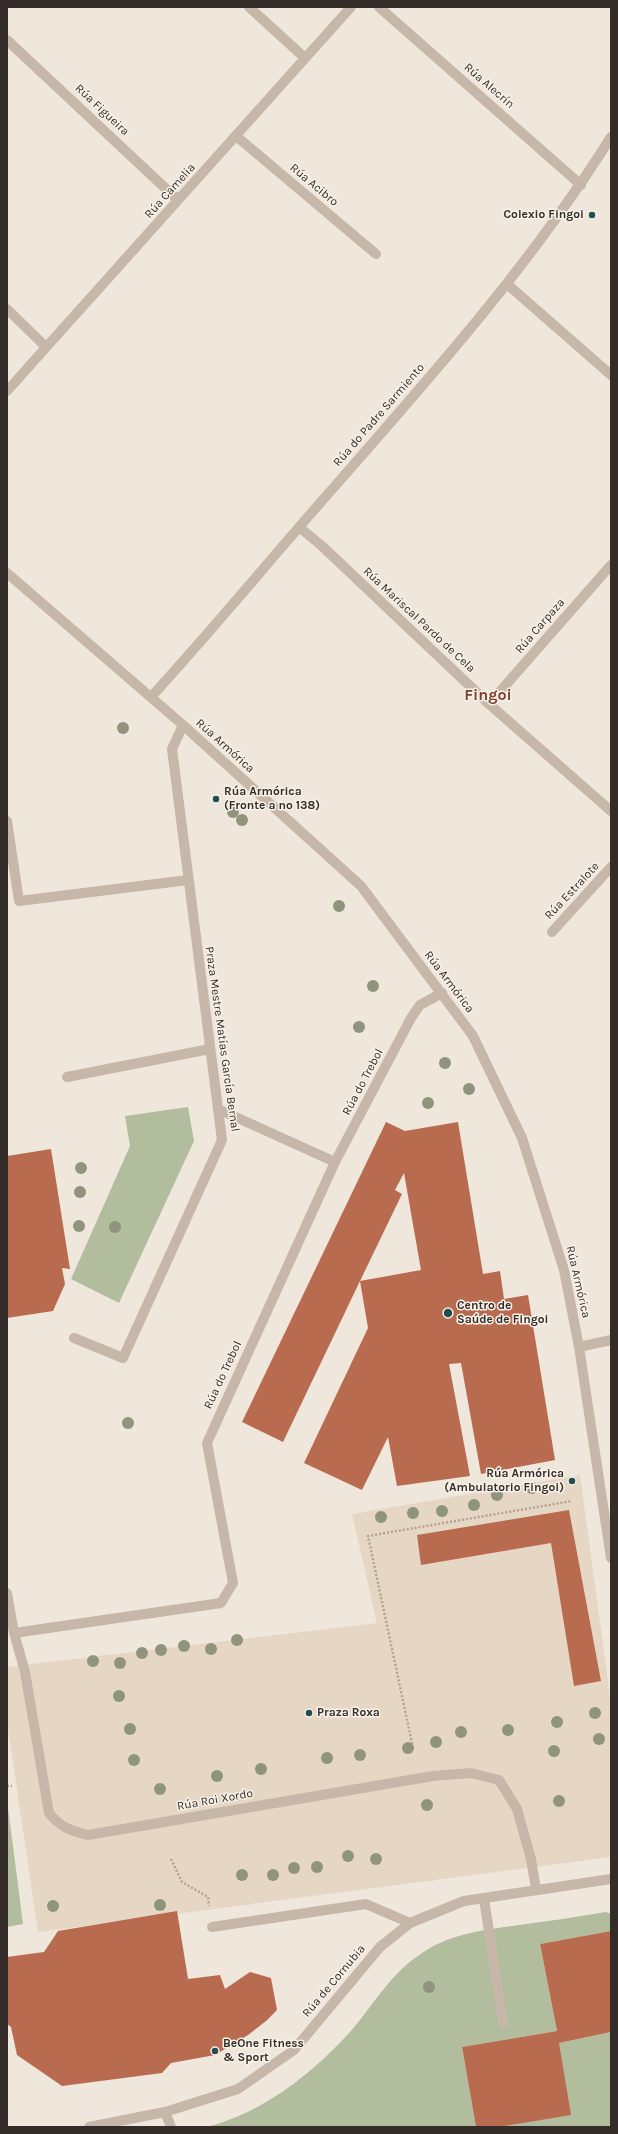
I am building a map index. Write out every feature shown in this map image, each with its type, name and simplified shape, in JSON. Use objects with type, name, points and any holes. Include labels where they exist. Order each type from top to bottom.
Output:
[{"type":"street","points":[[249,7],[305,58]]},
{"type":"street","name":"Rúa Camelia","points":[[7,391],[351,7]]},
{"type":"street","name":"Rúa Alecrín","points":[[379,7],[581,185]]},
{"type":"street","name":"Rúa Figueira","points":[[7,40],[178,200]]},
{"type":"street","name":"Rúa Acibro","points":[[236,136],[376,254]]},
{"type":"street","name":"Rúa do Padre Sarmiento","points":[[151,698],[430,377],[507,284],[581,185],[611,137]]},
{"type":"street","points":[[507,284],[611,375]]},
{"type":"street","points":[[7,309],[46,347]]},
{"type":"street","name":"Rúa Mariscal Pardo de Cela","points":[[299,526],[328,551],[489,704],[611,811]]},
{"type":"street","name":"Rúa Carpaza","points":[[489,704],[611,565]]},
{"type":"street","name":"Rúa Armórica","points":[[7,573],[183,725],[361,886],[473,1036],[522,1138],[564,1270],[579,1347],[611,1558]]},
{"type":"street","name":"Praza Mestre Matías García Bernal","points":[[74,1338],[123,1358],[222,1140],[172,749],[183,725]]},
{"type":"street","points":[[7,821],[19,901],[188,880]]},
{"type":"street","name":"Rúa Estralote","points":[[552,932],[611,867]]},
{"type":"street","name":"Rúa do Trebol","points":[[14,1632],[220,1603],[233,1583],[207,1442],[335,1162],[411,1018],[420,1005],[442,993]]},
{"type":"street","points":[[67,1077],[210,1049]]},
{"type":"street","points":[[218,1109],[335,1162]]},
{"type":"street","points":[[579,1347],[611,1340]]},
{"type":"street","name":"Rúa Roi Xordo","points":[[7,1593],[14,1632],[25,1672],[49,1813],[58,1824],[71,1832],[88,1835],[433,1776],[471,1773],[499,1780],[517,1809],[536,1889]]},
{"type":"street","name":"Rúa de Cornubia","points":[[89,2127],[165,2112],[238,2089],[294,2050],[380,1947],[410,1923],[464,1901],[536,1889],[611,1879]]},
{"type":"street","points":[[484,1898],[503,2023]]},
{"type":"street","points":[[212,1927],[366,1904],[410,1923]]},
{"type":"street","points":[[165,2112],[171,2127]]},
{"type":"path","points":[[413,1748],[368,1536],[572,1500]]},
{"type":"path","points":[[7,1786],[12,1786]]},
{"type":"path","points":[[172,1859],[182,1882],[208,1897]]},
{"type":"green space","points":[[188,1107],[194,1141],[119,1303],[71,1279],[130,1146],[125,1116]]},
{"type":"green space","points":[[7,1800],[23,1924],[7,1927]]},
{"type":"green space","points":[[606,1912],[611,1914],[611,1931],[540,1944],[557,2031],[462,2047],[476,2127],[207,2127],[248,2112],[286,2090],[336,2047],[401,1970],[433,1946],[469,1933]]},
{"type":"green space","points":[[611,2032],[611,2126],[499,2127],[555,2117],[559,2043]]},
{"type":"shaded area","name":"Praza Roxa","points":[[580,1475],[611,1703],[611,1857],[38,1932],[7,1722],[7,1667],[377,1623],[352,1514]]},
{"type":"building","name":"Centro de Saúde de Fingoi","points":[[386,1122],[405,1131],[458,1122],[483,1274],[500,1271],[504,1299],[528,1295],[555,1460],[481,1474],[461,1363],[449,1364],[470,1476],[397,1486],[388,1437],[362,1490],[304,1463],[368,1328],[360,1281],[283,1442],[242,1422]],"holes":[[[404,1173],[421,1270],[360,1281],[402,1194],[395,1190]]]},
{"type":"building","points":[[51,1149],[70,1269],[62,1268],[65,1284],[53,1311],[7,1318],[7,1156]]},
{"type":"building","points":[[569,1510],[601,1681],[574,1686],[551,1543],[421,1565],[417,1535]]},
{"type":"building","points":[[177,1911],[188,1979],[220,1975],[225,1989],[250,1972],[271,1978],[277,2010],[266,2021],[248,2035],[215,2055],[171,2063],[162,2073],[62,2086],[17,2055],[11,2027],[7,2024],[7,1957],[44,1952],[58,1931]]},
{"type":"building","points":[[611,1931],[611,2032],[559,2043],[571,2115],[499,2127],[476,2127],[462,2047],[557,2031],[540,1944]]},
{"type":"place","name":"Colexio Fingoi","points":[[592,215]]},
{"type":"place","name":"Rúa Armórica (Fronte a nº 138)","points":[[216,799]]},
{"type":"place","name":"Centro de Saúde de Fingoi","points":[[448,1313]]},
{"type":"place","name":"Rúa Armórica (Ambulatorio Fingoi)","points":[[572,1481]]},
{"type":"place","name":"Praza Roxa","points":[[309,1713]]},
{"type":"place","name":"BeOne Fitness & Sport","points":[[215,2051]]},
{"type":"district","name":"Fingoi","points":[[488,695]]}]
